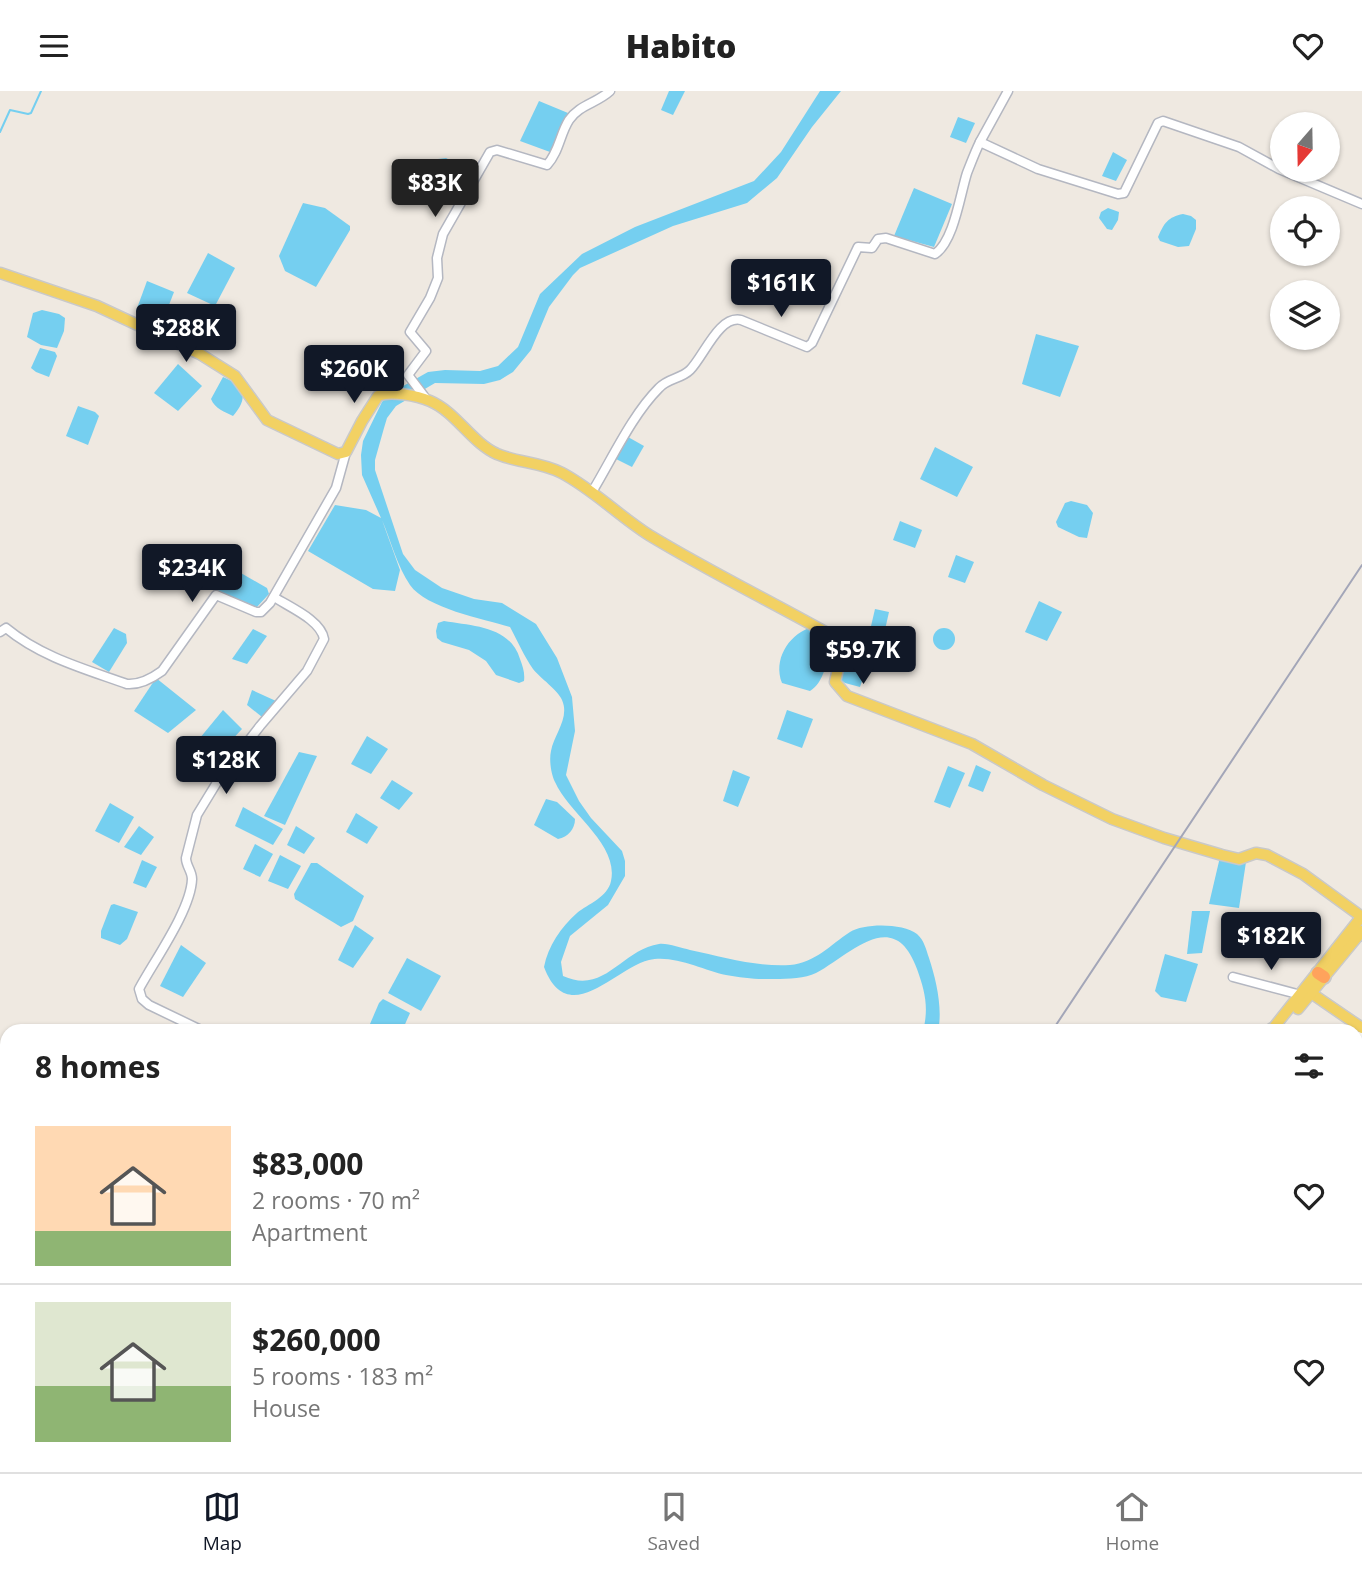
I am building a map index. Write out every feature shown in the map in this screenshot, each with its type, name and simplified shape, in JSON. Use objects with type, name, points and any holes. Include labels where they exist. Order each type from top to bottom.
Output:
[{"type":"main road","points":[[0,273],[97,306],[200,354],[235,376],[267,420],[338,454],[346,452],[378,396],[388,393],[424,398],[441,407],[498,455],[542,464],[592,492],[623,518],[680,554],[836,638],[840,651],[835,682],[847,696],[962,739],[1043,785],[1112,819],[1164,838],[1239,859],[1256,853],[1267,855],[1303,874],[1362,917],[1284,1024]]},
{"type":"main road","points":[[1321,975],[1362,931]]},
{"type":"main road","points":[[1306,994],[1355,1024]]},
{"type":"main road","points":[[1278,1024],[1306,994]]},
{"type":"street","points":[[424,398],[408,372],[426,351],[410,332],[430,298],[438,278],[437,258],[443,234],[490,152],[497,150],[547,165],[555,155],[568,121],[578,109],[610,91]]},
{"type":"street","points":[[592,492],[647,403],[660,387],[691,370],[726,323],[741,320],[807,347],[812,343],[858,247],[872,248],[878,239],[886,238],[938,253],[947,239],[967,172],[1008,91]]},
{"type":"street","points":[[980,142],[1038,169],[1118,194],[1124,193],[1158,123],[1168,122],[1239,147],[1279,169],[1362,204]]},
{"type":"street","points":[[2,627],[52,657],[134,684],[154,677],[162,671],[216,595],[258,613],[274,597],[336,488],[346,452]]},
{"type":"street","points":[[188,1024],[149,1005],[142,999],[139,989],[176,926],[188,893],[192,877],[186,865],[186,858],[198,815],[219,779],[307,671],[324,639],[323,633],[314,623],[274,597]]},
{"type":"street","points":[[1233,977],[1306,994]]},
{"type":"water","points":[[669,91],[685,91],[673,115],[661,110]]},
{"type":"water","points":[[820,91],[841,91],[777,178],[747,203],[673,226],[580,268],[549,307],[531,350],[513,372],[500,380],[484,384],[435,383],[396,406],[387,418],[375,460],[375,470],[403,554],[415,570],[442,588],[474,599],[502,603],[536,624],[557,658],[572,697],[575,731],[566,775],[591,818],[622,851],[625,876],[608,905],[570,936],[561,962],[563,976],[590,980],[602,976],[634,954],[659,944],[752,963],[799,964],[815,957],[856,929],[893,926],[911,930],[925,945],[938,994],[939,1024],[924,1024],[924,992],[917,969],[907,950],[896,940],[884,937],[857,947],[816,973],[797,978],[740,977],[678,961],[658,959],[636,965],[593,990],[579,995],[566,994],[554,985],[544,967],[546,959],[552,944],[571,918],[597,900],[609,887],[611,867],[608,854],[562,794],[552,775],[551,751],[564,713],[560,696],[533,669],[510,627],[456,612],[418,593],[401,570],[382,520],[400,570],[395,591],[373,589],[308,551],[335,505],[366,510],[381,518],[362,475],[361,455],[363,441],[382,402],[389,394],[428,372],[480,371],[498,366],[518,347],[540,294],[582,254],[635,227],[754,181],[781,152]]},
{"type":"water","points":[[539,101],[568,113],[550,152],[520,141]]},
{"type":"water","points":[[958,117],[975,123],[966,143],[950,137]]},
{"type":"water","points":[[1113,152],[1127,160],[1116,181],[1102,176]]},
{"type":"water","points":[[446,158],[465,168],[469,174],[457,200],[452,203],[435,196],[427,187],[438,159]]},
{"type":"water","points":[[914,188],[952,204],[934,247],[894,236]]},
{"type":"water","points":[[303,203],[325,208],[350,226],[316,287],[285,271],[279,256]]},
{"type":"water","points":[[1108,208],[1119,212],[1112,230],[1107,229],[1099,218],[1101,212]]},
{"type":"water","points":[[1183,214],[1196,220],[1196,229],[1189,246],[1178,247],[1160,241],[1158,237],[1167,221]]},
{"type":"water","points":[[208,253],[235,268],[215,306],[187,293]]},
{"type":"water","points":[[147,281],[174,292],[162,323],[136,311]]},
{"type":"water","points":[[42,310],[65,318],[64,331],[57,348],[41,345],[27,337],[33,313]]},
{"type":"water","points":[[1036,334],[1079,346],[1060,397],[1022,384]]},
{"type":"water","points":[[40,348],[55,352],[57,356],[49,377],[31,368]]},
{"type":"water","points":[[178,364],[202,386],[178,411],[154,393]]},
{"type":"water","points":[[223,377],[236,384],[242,393],[241,404],[233,416],[218,408],[211,399]]},
{"type":"water","points":[[78,406],[99,416],[88,445],[66,436]]},
{"type":"water","points":[[628,437],[644,446],[632,467],[614,458]]},
{"type":"water","points":[[935,447],[973,467],[957,497],[920,479]]},
{"type":"water","points":[[1071,501],[1087,505],[1093,513],[1087,538],[1058,527],[1056,522],[1065,503]]},
{"type":"water","points":[[900,521],[922,530],[915,548],[893,540]]},
{"type":"water","points":[[956,555],[974,562],[965,583],[948,577]]},
{"type":"water","points":[[227,565],[267,588],[269,594],[256,608],[213,588]]},
{"type":"water","points":[[1039,601],[1062,612],[1047,641],[1025,632]]},
{"type":"water","points":[[875,609],[889,612],[882,643],[868,639]]},
{"type":"water","points":[[444,621],[489,629],[508,640],[520,659],[524,681],[519,683],[496,675],[486,661],[469,650],[442,642],[437,638],[436,631],[438,623]]},
{"type":"water","points":[[114,628],[126,634],[127,643],[109,672],[92,662]]},
{"type":"water","points":[[809,628],[829,639],[831,643],[822,677],[810,691],[782,683],[779,666],[789,643]]},
{"type":"water","points":[[944,628],[954,635],[955,639],[948,649],[944,650],[934,643],[933,639],[940,629]]},
{"type":"water","points":[[253,629],[267,636],[247,664],[232,659]]},
{"type":"water","points":[[853,644],[872,652],[860,687],[840,679],[849,647]]},
{"type":"water","points":[[156,678],[196,710],[168,733],[134,711]]},
{"type":"water","points":[[252,690],[276,701],[262,717],[247,705]]},
{"type":"water","points":[[223,710],[242,729],[214,759],[195,744]]},
{"type":"water","points":[[787,710],[813,719],[802,748],[777,739]]},
{"type":"water","points":[[367,736],[388,749],[371,774],[351,764]]},
{"type":"water","points":[[299,752],[317,756],[285,825],[264,816]]},
{"type":"water","points":[[976,765],[991,772],[983,792],[968,786]]},
{"type":"water","points":[[948,766],[965,773],[950,808],[934,802]]},
{"type":"water","points":[[733,770],[750,777],[738,807],[723,801]]},
{"type":"water","points":[[392,780],[413,793],[399,810],[380,798]]},
{"type":"water","points":[[546,799],[557,802],[575,819],[572,829],[562,838],[558,839],[534,825]]},
{"type":"water","points":[[110,803],[134,817],[119,843],[95,831]]},
{"type":"water","points":[[243,807],[283,829],[273,845],[235,826]]},
{"type":"water","points":[[356,813],[378,827],[367,844],[346,832]]},
{"type":"water","points":[[139,826],[154,837],[141,855],[124,847]]},
{"type":"water","points":[[296,826],[315,838],[304,854],[287,845]]},
{"type":"water","points":[[255,844],[273,854],[260,877],[243,869]]},
{"type":"water","points":[[280,855],[301,866],[288,889],[268,881]]},
{"type":"water","points":[[1220,857],[1246,862],[1239,908],[1209,904]]},
{"type":"water","points":[[142,860],[157,867],[146,888],[133,883]]},
{"type":"water","points":[[311,863],[317,863],[364,896],[353,921],[341,927],[295,899],[294,894]]},
{"type":"water","points":[[111,905],[138,912],[127,939],[120,945],[101,938],[101,931]]},
{"type":"water","points":[[1192,911],[1210,911],[1202,953],[1187,954]]},
{"type":"water","points":[[1272,918],[1281,920],[1287,926],[1280,942],[1267,943],[1258,957],[1245,955],[1243,952],[1250,930],[1263,933]]},
{"type":"water","points":[[355,925],[374,938],[353,968],[338,960]]},
{"type":"water","points":[[181,945],[206,963],[183,997],[160,986]]},
{"type":"water","points":[[1165,954],[1198,964],[1186,1002],[1161,997],[1155,991]]},
{"type":"water","points":[[407,958],[441,976],[421,1011],[388,993]]},
{"type":"water","points":[[383,999],[410,1013],[405,1024],[370,1024]]},
{"type":"waterway","points":[[0,132],[10,110],[31,113],[41,91]]},
{"type":"railway","points":[[1057,1024],[1362,565]]}]
